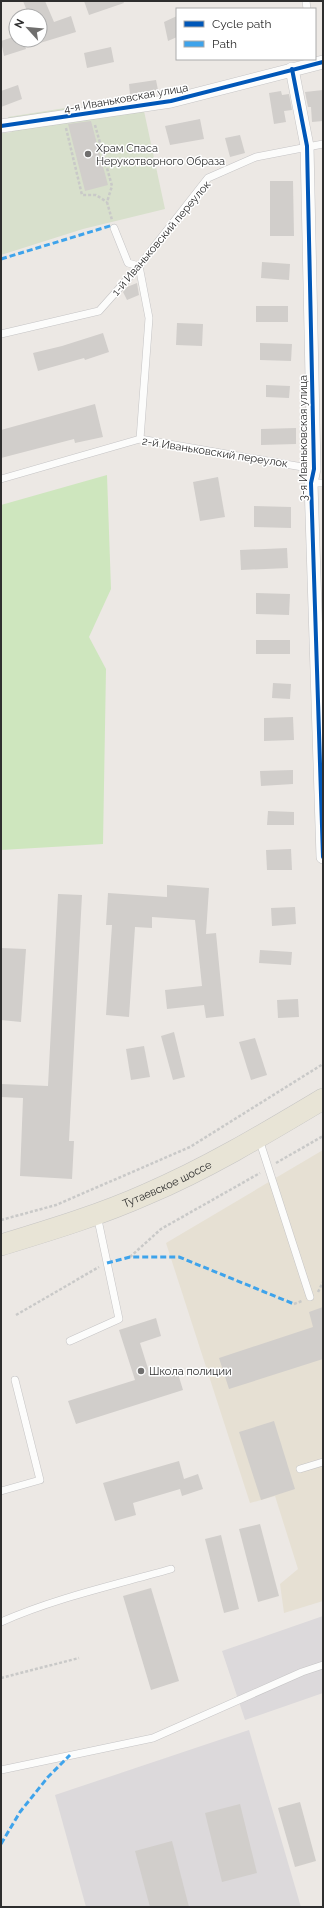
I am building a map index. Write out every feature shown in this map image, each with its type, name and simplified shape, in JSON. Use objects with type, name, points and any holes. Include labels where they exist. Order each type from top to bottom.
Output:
[{"type":"main road","name":"Тутаевское шоссе","points":[[1,1245],[97,1215],[148,1194],[258,1137],[323,1099]]},
{"type":"street","name":"4-я Иваньковская улица","points":[[1,126],[92,114],[171,101],[292,69],[318,60]]},
{"type":"street","name":"3-я Иваньковская улица","points":[[292,69],[307,146],[314,469],[317,483],[323,857]]},
{"type":"lane","name":"1-й Иваньковский переулок","points":[[1,334],[99,311],[138,266],[208,178],[256,157],[323,144]]},
{"type":"lane","points":[[114,228],[128,263],[138,266],[149,318],[140,439]]},
{"type":"lane","name":"2-й Иваньковский переулок","points":[[1,479],[140,439],[314,469]]},
{"type":"lane","points":[[258,1137],[310,1297]]},
{"type":"lane","points":[[70,1341],[119,1319],[97,1215]]},
{"type":"lane","points":[[1,1491],[40,1480],[15,1380]]},
{"type":"lane","points":[[300,1470],[323,1462]]},
{"type":"lane","points":[[1,1622],[20,1614],[72,1597],[171,1569]]},
{"type":"lane","points":[[1,1770],[152,1738],[302,1672],[323,1666]]},
{"type":"path","points":[[92,114],[112,186],[107,202],[114,228]]},
{"type":"path","points":[[63,118],[82,195],[96,195],[107,202]]},
{"type":"path","points":[[1,1220],[56,1205],[190,1147],[323,1064]]},
{"type":"path","points":[[130,1257],[161,1229],[323,1136]]},
{"type":"path","points":[[16,1314],[107,1263]]},
{"type":"path","points":[[1,1678],[79,1658]]},
{"type":"shaded area","points":[[323,1150],[323,1601],[284,1613],[280,1584],[298,1569],[275,1496],[250,1503],[166,1243]]},
{"type":"shaded area","points":[[323,1616],[323,1693],[245,1720],[222,1651]]},
{"type":"shaded area","points":[[249,1730],[301,1907],[86,1907],[55,1795]]},
{"type":"green space","points":[[78,106],[92,114],[144,111],[165,209],[83,229],[1,255],[1,133],[12,132],[8,117]]},
{"type":"green space","points":[[107,475],[111,589],[89,637],[106,669],[103,844],[1,850],[1,505]]},
{"type":"building","points":[[23,1],[45,1],[48,8],[26,8]]},
{"type":"building","points":[[84,1],[123,1],[124,3],[89,15]]},
{"type":"building","points":[[48,8],[54,22],[71,16],[76,32],[48,41]]},
{"type":"building","points":[[176,16],[176,37],[168,41],[164,22]]},
{"type":"building","points":[[8,39],[8,48],[26,49],[4,56],[1,41]]},
{"type":"building","points":[[111,47],[114,62],[87,68],[84,53]]},
{"type":"building","points":[[156,80],[158,90],[130,94],[129,84]]},
{"type":"building","points":[[18,85],[22,99],[1,107],[1,91]]},
{"type":"building","points":[[323,90],[323,121],[312,122],[311,107],[308,107],[305,92]]},
{"type":"building","points":[[281,91],[282,95],[289,94],[292,110],[284,111],[286,122],[274,124],[269,93]]},
{"type":"building","points":[[200,119],[204,139],[170,145],[165,126]]},
{"type":"building","name":"Храм Спаса Нерукотворного Образа","points":[[91,121],[108,185],[85,191],[68,124]]},
{"type":"building","points":[[240,135],[245,153],[230,157],[225,138]]},
{"type":"building","points":[[270,181],[293,181],[294,236],[270,236]]},
{"type":"building","points":[[262,262],[290,264],[289,280],[261,278]]},
{"type":"building","points":[[137,283],[139,295],[127,300],[123,292],[127,287]]},
{"type":"building","points":[[256,306],[288,306],[288,322],[256,322]]},
{"type":"building","points":[[177,323],[203,324],[202,346],[176,345]]},
{"type":"building","points":[[103,333],[109,352],[85,360],[84,358],[38,371],[33,353],[62,346]]},
{"type":"building","points":[[260,343],[292,344],[291,361],[260,360]]},
{"type":"building","points":[[266,385],[290,386],[289,398],[266,397]]},
{"type":"building","points":[[95,404],[103,437],[75,443],[74,439],[1,458],[1,430]]},
{"type":"building","points":[[296,428],[296,444],[261,445],[261,429]]},
{"type":"building","points":[[218,477],[225,517],[200,521],[193,482]]},
{"type":"building","points":[[254,506],[291,507],[291,528],[254,527]]},
{"type":"building","points":[[287,548],[288,568],[241,570],[240,550]]},
{"type":"building","points":[[256,593],[290,594],[289,615],[256,614]]},
{"type":"building","points":[[256,640],[290,640],[290,654],[256,654]]},
{"type":"building","points":[[273,683],[291,684],[290,699],[272,698]]},
{"type":"building","points":[[293,717],[294,740],[264,741],[264,718]]},
{"type":"building","points":[[293,770],[293,784],[261,786],[260,771]]},
{"type":"building","points":[[268,811],[294,812],[294,825],[267,825]]},
{"type":"building","points":[[291,849],[292,870],[267,870],[266,850]]},
{"type":"building","points":[[167,885],[209,888],[206,934],[216,933],[224,1016],[206,1018],[204,1005],[167,1009],[165,990],[202,986],[195,920],[152,917],[152,928],[135,927],[129,1017],[106,1015],[112,925],[106,925],[108,893],[167,897]]},
{"type":"building","points":[[58,894],[82,895],[69,1141],[74,1141],[72,1179],[20,1176],[23,1098],[1,1097],[1,1084],[48,1086]]},
{"type":"building","points":[[295,907],[296,924],[272,926],[271,908]]},
{"type":"building","points":[[1,948],[26,949],[21,1022],[1,1020]]},
{"type":"building","points":[[260,950],[292,952],[291,965],[259,963]]},
{"type":"building","points":[[298,999],[299,1017],[278,1018],[277,1000]]},
{"type":"building","points":[[174,1032],[185,1077],[173,1080],[161,1036]]},
{"type":"building","points":[[255,1038],[267,1075],[251,1080],[239,1042]]},
{"type":"building","points":[[144,1046],[150,1077],[131,1080],[126,1049]]},
{"type":"building","points":[[323,1307],[323,1359],[229,1389],[219,1358],[313,1327],[309,1312]]},
{"type":"building","name":"Школа полиции","points":[[156,1318],[161,1336],[140,1343],[150,1375],[176,1367],[183,1390],[76,1424],[68,1401],[135,1380],[119,1330]]},
{"type":"building","points":[[274,1421],[295,1489],[261,1500],[239,1432]]},
{"type":"building","points":[[179,1461],[184,1479],[198,1474],[203,1489],[182,1496],[180,1489],[133,1503],[136,1515],[115,1521],[103,1483]]},
{"type":"building","points":[[260,1524],[279,1596],[258,1602],[239,1529]]},
{"type":"building","points":[[221,1535],[239,1609],[224,1613],[205,1539]]},
{"type":"building","points":[[151,1588],[179,1681],[151,1690],[123,1596]]},
{"type":"building","points":[[300,1802],[316,1861],[295,1867],[278,1808]]},
{"type":"building","points":[[240,1804],[257,1873],[222,1882],[205,1813]]},
{"type":"building","points":[[172,1841],[189,1907],[150,1907],[135,1851]]},
{"type":"marked path","points":[[1,259],[113,225]]},
{"type":"marked path","points":[[107,1263],[130,1257],[179,1257],[294,1304]]},
{"type":"marked path","points":[[1,1844],[20,1812],[48,1777],[70,1755]]},
{"type":"cycle path","points":[[1,126],[171,101],[323,62]]},
{"type":"cycle path","points":[[292,69],[307,146],[314,469],[311,483],[323,857]]},
{"type":"place","name":"Храм Спаса Нерукотворного Образа","points":[[88,154]]},
{"type":"place","name":"Школа полиции","points":[[141,1371]]}]
